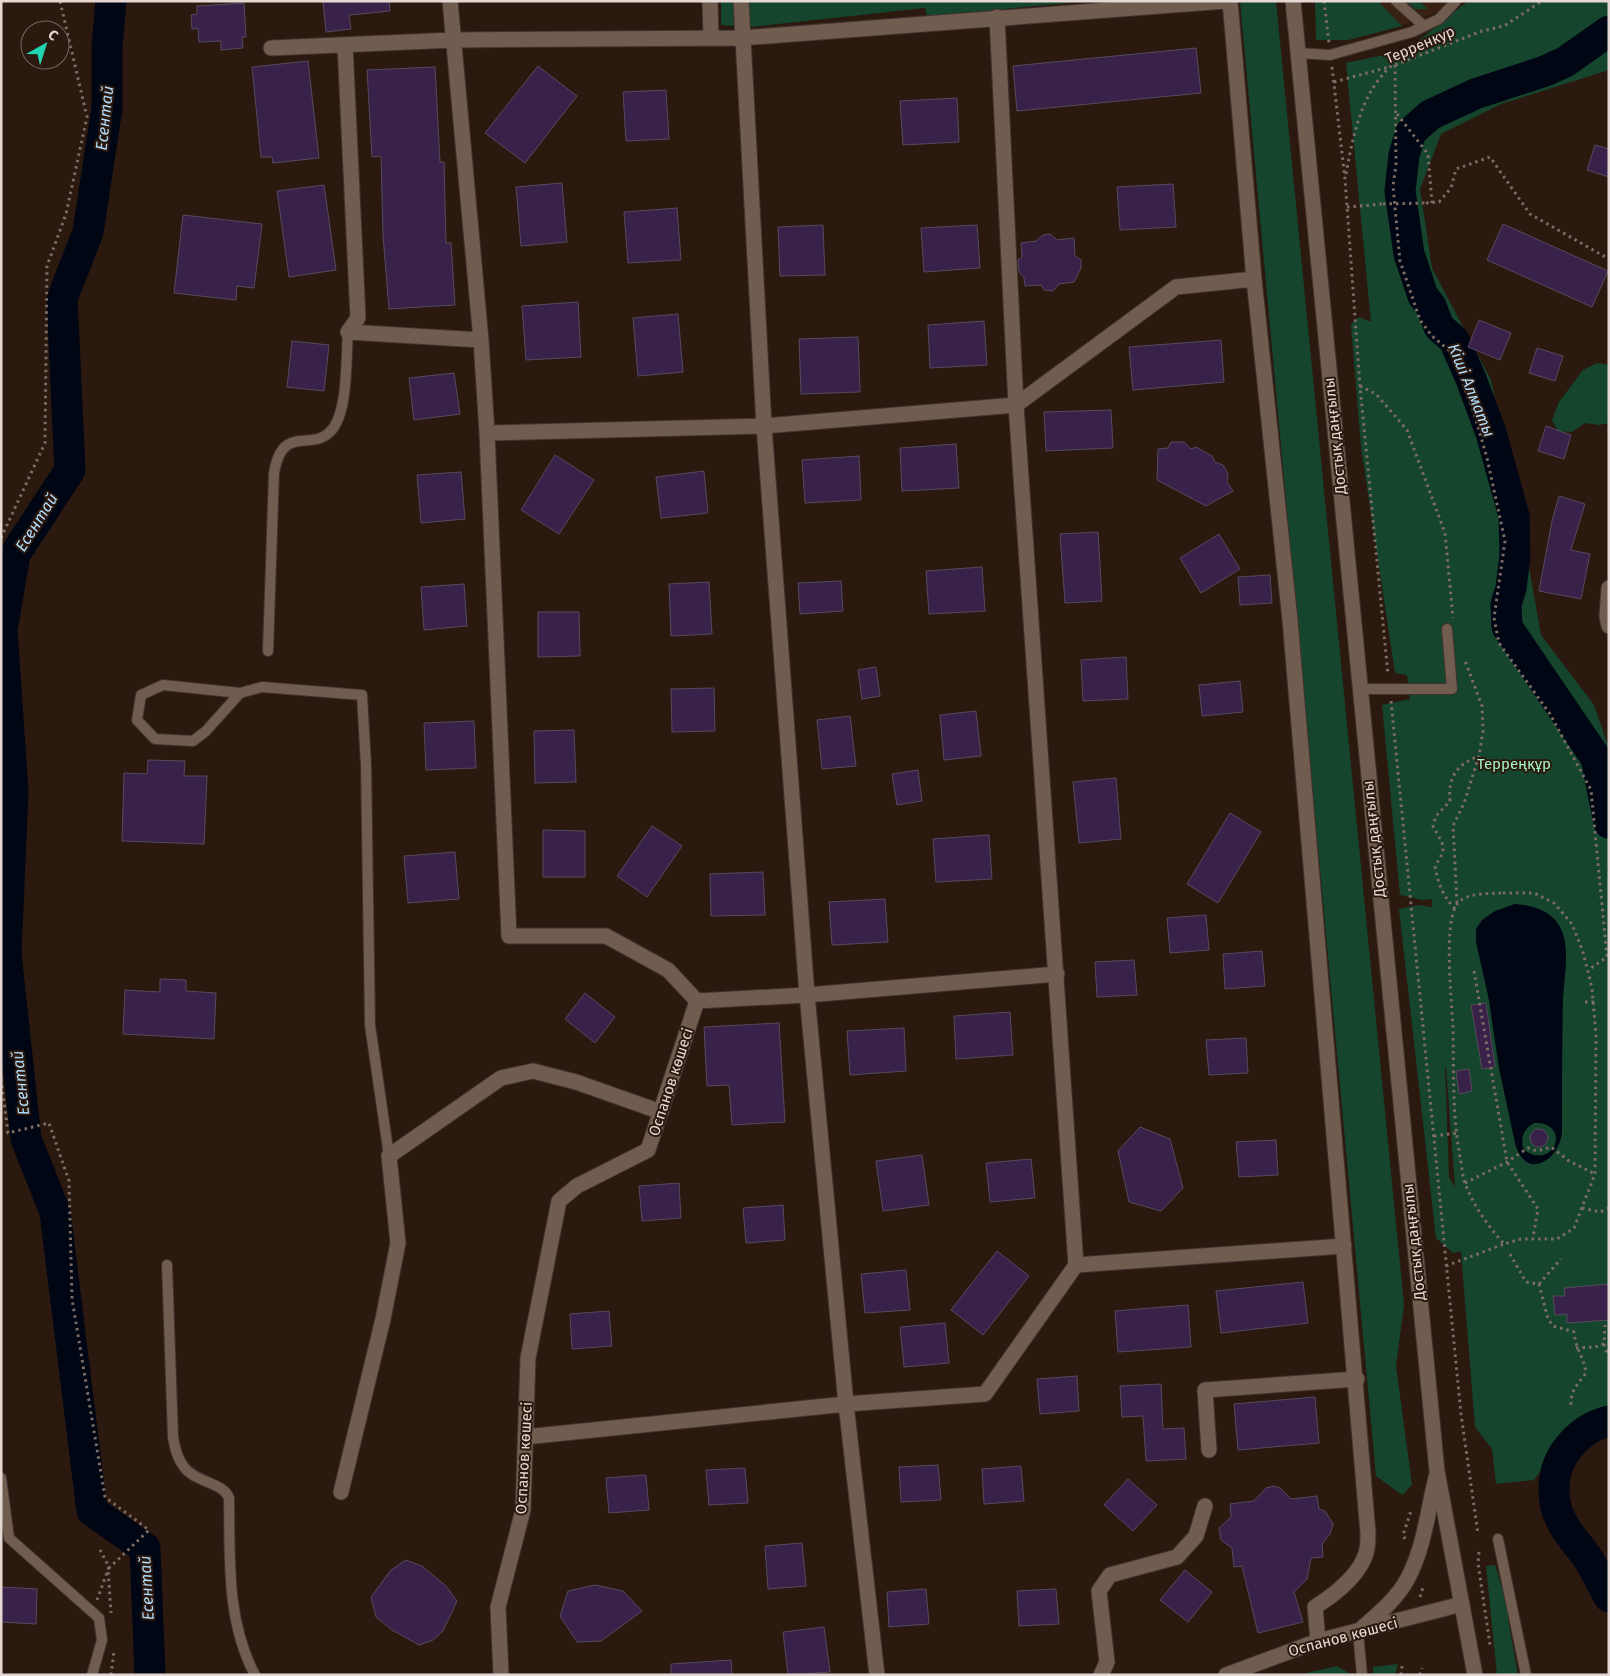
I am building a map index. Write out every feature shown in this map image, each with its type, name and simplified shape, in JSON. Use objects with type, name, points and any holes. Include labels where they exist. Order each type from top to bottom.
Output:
[{"type":"street","points":[[450,1],[481,340],[487,433],[508,936],[606,936],[668,970],[697,1002],[808,995],[1057,974]]},
{"type":"street","points":[[710,1],[711,38]]},
{"type":"street","points":[[741,1],[741,38],[764,426],[808,995],[846,1404],[877,1675]]},
{"type":"street","points":[[271,48],[453,40],[741,38],[1226,1]]},
{"type":"street","points":[[1230,1],[1254,279],[1290,620],[1357,1379],[1368,1533],[1366,1554],[1352,1576],[1334,1594],[1315,1607],[1318,1642]]},
{"type":"street","name":"Достық даңғылы","points":[[1293,1],[1437,1471],[1475,1675]]},
{"type":"street","points":[[526,1437],[846,1404],[985,1394],[1076,1265],[1016,405],[997,17]]},
{"type":"street","points":[[345,45],[358,318],[348,332]]},
{"type":"street","points":[[487,433],[764,426],[1016,405],[1176,287],[1254,279]]},
{"type":"street","points":[[348,332],[481,340]]},
{"type":"street","points":[[1609,588],[1607,616],[1609,626]]},
{"type":"street","name":"Оспанов көшесі","points":[[501,1675],[498,1607],[523,1510],[528,1358],[560,1201],[578,1186],[648,1150],[697,1002]]},
{"type":"street","points":[[341,1492],[383,1319],[398,1243],[389,1156],[500,1078],[533,1071],[576,1082],[660,1112]]},
{"type":"street","points":[[1076,1265],[1344,1246]]},
{"type":"street","points":[[1209,1450],[1205,1390],[1357,1379]]},
{"type":"street","points":[[1358,1632],[1388,1605],[1408,1580],[1417,1559],[1437,1471]]},
{"type":"street","points":[[1102,1675],[1107,1662],[1100,1591],[1110,1575],[1177,1556],[1196,1536],[1204,1506]]},
{"type":"street","name":"Оспанов көшесі","points":[[1226,1675],[1318,1642],[1462,1604]]},
{"type":"lane","points":[[1396,1],[1424,26]]},
{"type":"lane","points":[[1298,53],[1330,54],[1412,32],[1439,19],[1456,1]]},
{"type":"lane","points":[[268,651],[276,457],[282,448],[292,442],[321,438],[333,428],[341,414],[348,332]]},
{"type":"lane","points":[[1359,689],[1452,689],[1451,627]]},
{"type":"lane","points":[[240,693],[206,732],[193,740],[155,739],[137,720],[141,695],[163,685],[240,693],[262,686],[362,695],[366,764],[370,1025],[389,1156]]},
{"type":"lane","points":[[167,1266],[175,1445],[184,1467],[199,1479],[221,1488],[229,1498],[230,1576],[236,1624],[246,1659],[254,1675]]},
{"type":"lane","points":[[1,1478],[8,1538],[99,1618],[102,1640],[92,1675]]},
{"type":"lane","points":[[1498,1539],[1526,1675]]},
{"type":"lane","points":[[1358,1632],[1362,1675]]},
{"type":"path","points":[[1,538],[45,443],[47,266],[66,214],[87,117],[60,1]]},
{"type":"path","name":"Терренкур","points":[[1345,179],[1352,142],[1364,103],[1379,77],[1390,67],[1482,31],[1504,26],[1542,1]]},
{"type":"path","points":[[1395,65],[1396,114],[1393,186],[1400,261],[1420,320],[1432,336],[1451,352],[1474,413],[1487,458],[1505,542],[1494,618],[1500,642],[1550,714],[1591,790],[1607,957],[1588,970]]},
{"type":"path","points":[[1390,67],[1334,82],[1348,207],[1360,386],[1446,1266],[1465,1450],[1478,1534]]},
{"type":"path","points":[[1396,114],[1428,154],[1432,203]]},
{"type":"path","points":[[1348,207],[1439,202],[1451,188],[1456,170],[1490,157],[1530,214],[1609,258]]},
{"type":"path","points":[[1360,386],[1376,394],[1407,430],[1445,533],[1451,627]]},
{"type":"path","points":[[1463,651],[1482,706],[1483,731],[1479,756],[1464,803],[1453,826],[1457,904],[1451,918],[1449,944],[1453,1031],[1452,1083],[1465,1183],[1484,1219],[1504,1244]]},
{"type":"path","points":[[1455,909],[1445,899],[1437,881],[1435,866],[1444,853],[1444,846],[1433,826],[1436,816],[1450,801],[1449,786],[1452,774],[1466,761],[1479,756]]},
{"type":"path","points":[[1446,1266],[1504,1244],[1534,1238],[1557,1239],[1574,1228],[1595,1174],[1596,1035],[1594,1002],[1588,970],[1572,924],[1554,903],[1534,893],[1472,895],[1457,904]]},
{"type":"path","points":[[1474,971],[1507,1162],[1538,1209],[1534,1238]]},
{"type":"path","points":[[1585,1002],[1594,1002]]},
{"type":"path","points":[[1,1079],[8,1133],[49,1123],[69,1181],[72,1299],[104,1497],[149,1530],[108,1569],[92,1612]]},
{"type":"path","points":[[1434,1136],[1457,1133]]},
{"type":"path","points":[[1465,1183],[1507,1162],[1526,1150],[1537,1151],[1550,1146],[1570,1161],[1595,1174]]},
{"type":"path","points":[[1582,1208],[1600,1212],[1609,1208]]},
{"type":"path","points":[[1510,1254],[1526,1282],[1539,1284]]},
{"type":"path","points":[[1539,1284],[1561,1259]]},
{"type":"path","points":[[1539,1284],[1548,1319],[1553,1326],[1574,1332],[1576,1348],[1584,1363],[1586,1373],[1574,1388],[1570,1398],[1571,1406]]},
{"type":"path","points":[[1605,1325],[1606,1351],[1609,1351]]},
{"type":"path","points":[[1576,1348],[1595,1347],[1606,1342]]},
{"type":"path","points":[[99,1548],[108,1569]]},
{"type":"path","points":[[1479,1552],[1478,1563],[1490,1645]]},
{"type":"path","points":[[112,1675],[114,1654]]},
{"type":"path","points":[[1401,1675],[1402,1666]]},
{"type":"path","points":[[1420,1675],[1422,1668]]},
{"type":"shaded area","points":[[1342,1],[1450,1],[1439,11],[1402,26],[1348,40]]},
{"type":"shaded area","points":[[1515,904],[1536,908],[1549,914],[1559,924],[1566,947],[1563,999],[1562,1133],[1554,1152],[1541,1163],[1533,1164],[1526,1162],[1520,1155],[1515,1143],[1499,1068],[1489,1000],[1476,942],[1476,929],[1482,920],[1495,911]],"holes":[[[1534,1123],[1546,1125],[1553,1130],[1556,1137],[1551,1151],[1544,1155],[1535,1155],[1524,1150],[1522,1142],[1527,1128]]]},
{"type":"green space","points":[[721,1],[1091,1],[927,16],[925,8],[751,27],[721,25]]},
{"type":"green space","points":[[1240,1],[1276,1],[1404,1305],[1396,1366],[1412,1485],[1402,1495],[1376,1476]]},
{"type":"green space","points":[[1315,1],[1378,1],[1402,26],[1348,40],[1316,40]]},
{"type":"green space","points":[[1406,1],[1419,1],[1428,9],[1415,9]]},
{"type":"green space","name":"Терреңқұр","points":[[1468,1],[1609,1],[1609,70],[1501,104],[1441,134],[1420,189],[1432,268],[1491,380],[1525,545],[1541,635],[1594,705],[1609,748],[1609,1410],[1587,1420],[1577,1428],[1534,1480],[1496,1484],[1492,1449],[1475,1427],[1461,1251],[1453,1253],[1436,1238],[1399,909],[1418,905],[1432,907],[1432,899],[1422,900],[1400,895],[1382,705],[1410,699],[1407,675],[1395,673],[1361,447],[1351,324],[1359,317],[1371,322],[1346,63],[1407,50]],"holes":[[[1446,1067],[1455,1187],[1449,1177]]]},
{"type":"green space","points":[[1597,363],[1609,365],[1609,423],[1599,425],[1585,423],[1572,432],[1558,431],[1552,420],[1559,402],[1583,370]]},
{"type":"green space","points":[[1495,1565],[1508,1607],[1508,1619],[1518,1675],[1497,1675],[1486,1566]]},
{"type":"green space","points":[[1398,1664],[1395,1675],[1373,1675],[1373,1667]]},
{"type":"green space","points":[[1337,1666],[1352,1675],[1298,1675]]},
{"type":"building","points":[[323,1],[389,1],[390,11],[349,15],[351,29],[326,32]]},
{"type":"building","points":[[244,3],[246,37],[242,37],[243,48],[221,50],[221,41],[199,42],[198,28],[192,29],[191,15],[197,14],[197,6]]},
{"type":"building","points":[[1196,48],[1201,93],[1017,111],[1013,66]]},
{"type":"building","points":[[308,61],[319,158],[273,163],[272,157],[261,157],[252,67]]},
{"type":"building","points":[[538,66],[577,96],[525,163],[485,133]]},
{"type":"building","points":[[435,67],[440,162],[444,162],[446,243],[451,243],[455,305],[389,309],[383,235],[381,156],[372,157],[367,70]]},
{"type":"building","points":[[666,90],[669,139],[626,141],[623,92]]},
{"type":"building","points":[[957,98],[959,142],[903,145],[900,101]]},
{"type":"building","points":[[1595,145],[1609,149],[1609,177],[1587,170]]},
{"type":"building","points":[[562,183],[567,242],[521,246],[516,187]]},
{"type":"building","points":[[1173,184],[1176,227],[1120,230],[1117,187]]},
{"type":"building","points":[[324,185],[336,270],[289,277],[277,191]]},
{"type":"building","points":[[677,208],[681,260],[628,263],[624,212]]},
{"type":"building","points":[[183,215],[262,224],[254,288],[237,286],[236,300],[174,293]]},
{"type":"building","points":[[1503,224],[1608,271],[1592,307],[1487,260]]},
{"type":"building","points":[[823,225],[825,275],[780,276],[778,227]]},
{"type":"building","points":[[977,225],[980,268],[924,272],[921,228]]},
{"type":"building","points":[[1050,234],[1057,240],[1074,238],[1075,256],[1081,260],[1081,268],[1074,282],[1059,284],[1053,291],[1044,290],[1041,285],[1025,286],[1024,278],[1019,272],[1018,260],[1022,257],[1021,243],[1036,241],[1043,235]]},
{"type":"building","points":[[578,302],[581,357],[526,360],[522,306]]},
{"type":"building","points":[[678,314],[683,372],[638,376],[633,318]]},
{"type":"building","points":[[1479,320],[1511,333],[1500,360],[1468,347]]},
{"type":"building","points":[[984,321],[987,365],[930,368],[928,325]]},
{"type":"building","points":[[858,337],[860,392],[801,394],[799,339]]},
{"type":"building","points":[[1221,340],[1224,382],[1133,390],[1129,347]]},
{"type":"building","points":[[292,341],[329,345],[324,391],[287,387]]},
{"type":"building","points":[[1537,348],[1563,356],[1555,381],[1529,373]]},
{"type":"building","points":[[454,373],[460,414],[414,420],[409,378]]},
{"type":"building","points":[[1111,410],[1113,448],[1046,451],[1044,412]]},
{"type":"building","points":[[1546,426],[1571,435],[1564,459],[1538,451]]},
{"type":"building","points":[[1171,442],[1184,442],[1191,449],[1196,447],[1212,456],[1215,462],[1223,465],[1228,474],[1227,482],[1233,491],[1206,506],[1157,480],[1158,449],[1168,448]]},
{"type":"building","points":[[956,444],[959,488],[902,491],[900,448]]},
{"type":"building","points":[[555,455],[594,480],[559,534],[521,510]]},
{"type":"building","points":[[859,456],[861,500],[805,503],[802,460]]},
{"type":"building","points":[[704,471],[708,513],[661,518],[656,477]]},
{"type":"building","points":[[461,472],[465,519],[421,523],[417,475]]},
{"type":"building","points":[[1559,496],[1585,504],[1571,550],[1590,554],[1581,599],[1539,591],[1552,521]]},
{"type":"building","points":[[1098,532],[1102,601],[1065,603],[1060,534]]},
{"type":"building","points":[[1219,534],[1240,569],[1201,593],[1180,558]]},
{"type":"building","points":[[982,567],[985,611],[929,614],[926,571]]},
{"type":"building","points":[[1270,575],[1272,603],[1240,605],[1238,577]]},
{"type":"building","points":[[841,581],[843,611],[800,614],[798,583]]},
{"type":"building","points":[[709,582],[712,634],[671,636],[669,584]]},
{"type":"building","points":[[464,584],[467,626],[424,630],[421,587]]},
{"type":"building","points":[[538,612],[579,612],[580,656],[538,657]]},
{"type":"building","points":[[1126,657],[1128,699],[1083,701],[1081,660]]},
{"type":"building","points":[[876,667],[880,696],[862,699],[858,670]]},
{"type":"building","points":[[1240,681],[1243,712],[1202,716],[1199,685]]},
{"type":"building","points":[[714,688],[715,731],[672,732],[671,689]]},
{"type":"building","points":[[976,711],[981,756],[944,760],[940,715]]},
{"type":"building","points":[[850,716],[856,766],[822,769],[817,720]]},
{"type":"building","points":[[474,721],[476,768],[426,770],[424,723]]},
{"type":"building","points":[[574,730],[576,782],[535,783],[534,731]]},
{"type":"building","points":[[148,760],[185,761],[184,776],[207,776],[204,844],[122,841],[124,773],[147,774]]},
{"type":"building","points":[[918,770],[922,801],[897,805],[892,774]]},
{"type":"building","points":[[1116,778],[1121,839],[1079,843],[1073,782]]},
{"type":"building","points":[[1230,813],[1261,832],[1218,903],[1187,884]]},
{"type":"building","points":[[652,826],[682,846],[647,897],[617,876]]},
{"type":"building","points":[[543,830],[585,831],[585,877],[543,877]]},
{"type":"building","points":[[989,835],[992,879],[936,882],[933,839]]},
{"type":"building","points":[[455,852],[459,899],[408,903],[404,856]]},
{"type":"building","points":[[763,872],[765,915],[711,916],[710,874]]},
{"type":"building","points":[[885,899],[888,942],[832,945],[829,902]]},
{"type":"building","points":[[1206,915],[1209,950],[1170,953],[1167,918]]},
{"type":"building","points":[[1262,951],[1265,986],[1225,989],[1223,954]]},
{"type":"building","points":[[1134,960],[1137,995],[1097,997],[1095,962]]},
{"type":"building","points":[[160,979],[186,980],[186,991],[216,993],[214,1039],[123,1034],[125,990],[160,992]]},
{"type":"building","points":[[585,993],[615,1017],[595,1043],[565,1019]]},
{"type":"building","points":[[1486,1003],[1495,1067],[1482,1069],[1471,1005]]},
{"type":"building","points":[[1010,1012],[1013,1055],[956,1059],[954,1016]]},
{"type":"building","points":[[779,1023],[785,1122],[732,1125],[729,1085],[707,1086],[704,1027]]},
{"type":"building","points":[[904,1028],[906,1071],[850,1075],[847,1031]]},
{"type":"building","points":[[1246,1038],[1248,1073],[1209,1075],[1206,1040]]},
{"type":"building","points":[[1469,1069],[1472,1091],[1459,1094],[1456,1071]]},
{"type":"building","points":[[1140,1127],[1170,1139],[1183,1188],[1161,1211],[1129,1202],[1118,1151]]},
{"type":"building","points":[[1539,1129],[1545,1132],[1548,1138],[1545,1144],[1539,1147],[1533,1144],[1530,1138],[1533,1132]]},
{"type":"building","points":[[1276,1140],[1278,1175],[1239,1177],[1236,1142]]},
{"type":"building","points":[[922,1155],[929,1205],[883,1211],[876,1161]]},
{"type":"building","points":[[1031,1159],[1035,1198],[990,1202],[986,1163]]},
{"type":"building","points":[[679,1183],[681,1218],[642,1221],[639,1186]]},
{"type":"building","points":[[783,1205],[785,1240],[746,1243],[743,1208]]},
{"type":"building","points":[[997,1251],[1029,1276],[983,1335],[951,1310]]},
{"type":"building","points":[[906,1270],[910,1310],[865,1313],[861,1274]]},
{"type":"building","points":[[1303,1282],[1308,1323],[1221,1333],[1216,1291]]},
{"type":"building","points":[[1609,1284],[1609,1320],[1567,1323],[1567,1314],[1555,1315],[1553,1296],[1565,1296],[1564,1288]]},
{"type":"building","points":[[1188,1305],[1191,1347],[1118,1352],[1115,1311]]},
{"type":"building","points":[[609,1311],[612,1346],[572,1349],[570,1314]]},
{"type":"building","points":[[945,1323],[949,1363],[904,1367],[900,1327]]},
{"type":"building","points":[[1077,1376],[1079,1411],[1040,1414],[1037,1379]]},
{"type":"building","points":[[1161,1384],[1163,1429],[1184,1428],[1186,1459],[1146,1461],[1143,1416],[1122,1417],[1120,1386]]},
{"type":"building","points":[[1315,1397],[1319,1443],[1238,1450],[1234,1404]]},
{"type":"building","points":[[938,1465],[941,1500],[901,1502],[899,1467]]},
{"type":"building","points":[[1021,1466],[1024,1501],[984,1504],[982,1469]]},
{"type":"building","points":[[745,1468],[748,1503],[709,1505],[706,1470]]},
{"type":"building","points":[[646,1475],[649,1510],[609,1513],[606,1478]]},
{"type":"building","points":[[1128,1479],[1157,1505],[1133,1531],[1104,1505]]},
{"type":"building","points":[[1274,1486],[1280,1488],[1291,1499],[1317,1496],[1319,1509],[1325,1511],[1333,1524],[1330,1534],[1322,1544],[1323,1557],[1311,1558],[1307,1579],[1294,1592],[1303,1622],[1258,1633],[1242,1566],[1234,1567],[1232,1548],[1221,1540],[1219,1528],[1231,1517],[1230,1504],[1254,1501],[1266,1488]]},
{"type":"building","points":[[802,1543],[806,1586],[768,1589],[765,1546]]},
{"type":"building","points":[[406,1560],[422,1566],[446,1586],[457,1601],[443,1631],[433,1640],[419,1645],[392,1630],[376,1617],[371,1597],[391,1570]]},
{"type":"building","points":[[1185,1570],[1212,1592],[1188,1622],[1160,1600]]},
{"type":"building","points":[[595,1585],[623,1591],[642,1611],[601,1641],[577,1642],[560,1616],[568,1591]]},
{"type":"building","points":[[1,1587],[37,1589],[36,1624],[1,1622]]},
{"type":"building","points":[[926,1589],[929,1624],[889,1627],[887,1592]]},
{"type":"building","points":[[1056,1589],[1059,1624],[1019,1626],[1017,1591]]},
{"type":"building","points":[[824,1627],[830,1672],[788,1675],[783,1632]]},
{"type":"building","points":[[731,1660],[732,1675],[671,1675],[671,1664]]},
{"type":"waterway","name":"Есентай","points":[[111,1],[107,47],[107,108],[88,232],[62,299],[70,470],[15,554],[2,630],[13,791],[6,954],[26,1139],[55,1212],[92,1511],[145,1548],[150,1675]]},
{"type":"waterway","name":"Кіші Алматы","points":[[1609,31],[1565,62],[1545,71],[1475,94],[1430,115],[1411,132],[1404,155],[1400,191],[1409,254],[1423,296],[1431,306],[1439,327],[1454,340],[1471,379],[1491,433],[1514,516],[1515,555],[1511,588],[1506,604],[1507,627],[1596,758],[1609,823]]},
{"type":"waterway","name":"Кіші Алматы","points":[[1609,1421],[1586,1431],[1568,1448],[1558,1467],[1554,1488],[1554,1498],[1560,1519],[1589,1560],[1609,1597]]}]
